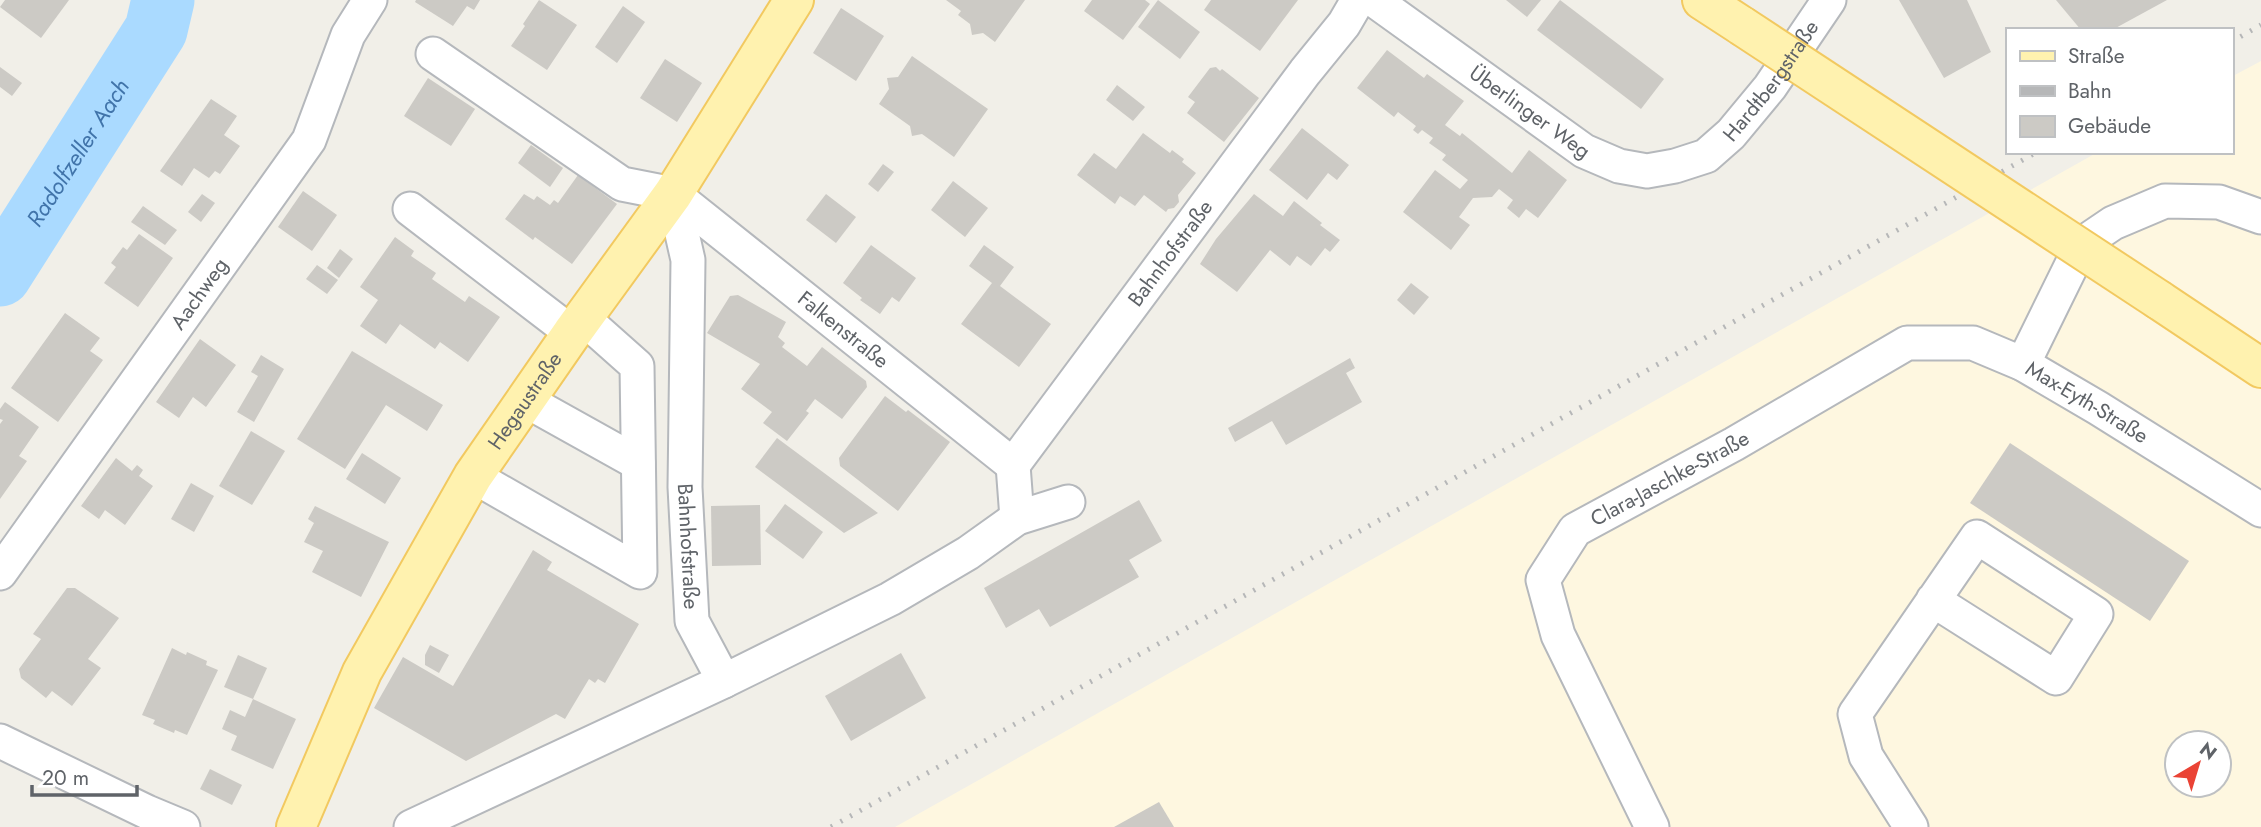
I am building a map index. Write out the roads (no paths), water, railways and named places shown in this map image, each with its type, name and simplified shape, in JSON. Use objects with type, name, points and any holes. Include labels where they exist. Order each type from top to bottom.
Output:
[{"type":"main road","name":"Hegaustraße","points":[[296,827],[362,672],[473,476],[673,194],[794,0]]},
{"type":"main road","points":[[1702,0],[2261,368]]},
{"type":"street","name":"Aachweg","points":[[0,573],[309,140],[348,35],[370,0]]},
{"type":"street","name":"Bahnhofstraße","points":[[1013,465],[1305,72],[1344,24],[1358,0]]},
{"type":"street","name":"Überlinger Weg","points":[[1374,0],[1584,151],[1619,166],[1647,171],[1706,156]]},
{"type":"street","name":"Hardtbergstraße","points":[[1706,156],[1731,134],[1770,87],[1829,0]]},
{"type":"street","points":[[433,54],[621,184],[673,194]]},
{"type":"street","name":"Falkenstraße","points":[[673,194],[1013,465]]},
{"type":"street","name":"Bahnhofstraße","points":[[673,194],[688,260],[685,487],[692,621],[724,681]]},
{"type":"street","name":"Max-Eyth-Straße","points":[[2261,217],[2219,202],[2165,201],[2113,223],[2082,244],[2023,365],[2098,408],[2261,510]]},
{"type":"street","points":[[410,209],[637,366],[640,572],[473,476]]},
{"type":"street","name":"Clara-Jaschke-Straße","points":[[1652,827],[1558,635],[1543,580],[1575,530],[1734,444],[1907,343],[1973,343],[2023,365]]},
{"type":"street","points":[[525,400],[638,463]]},
{"type":"street","points":[[1013,465],[1017,518]]},
{"type":"street","points":[[411,827],[724,681],[890,599],[968,553],[1017,518],[1068,502]]},
{"type":"street","points":[[1910,827],[1866,757],[1855,714],[1933,600],[1977,537],[2096,614],[2056,678],[1933,600]]},
{"type":"street","points":[[0,741],[183,827]]},
{"type":"waterway","name":"Radolfzeller Aach","points":[[0,275],[156,30],[163,0]]},
{"type":"railway","points":[[2233,41],[2261,25]]},
{"type":"railway","points":[[831,827],[2033,154]]}]
